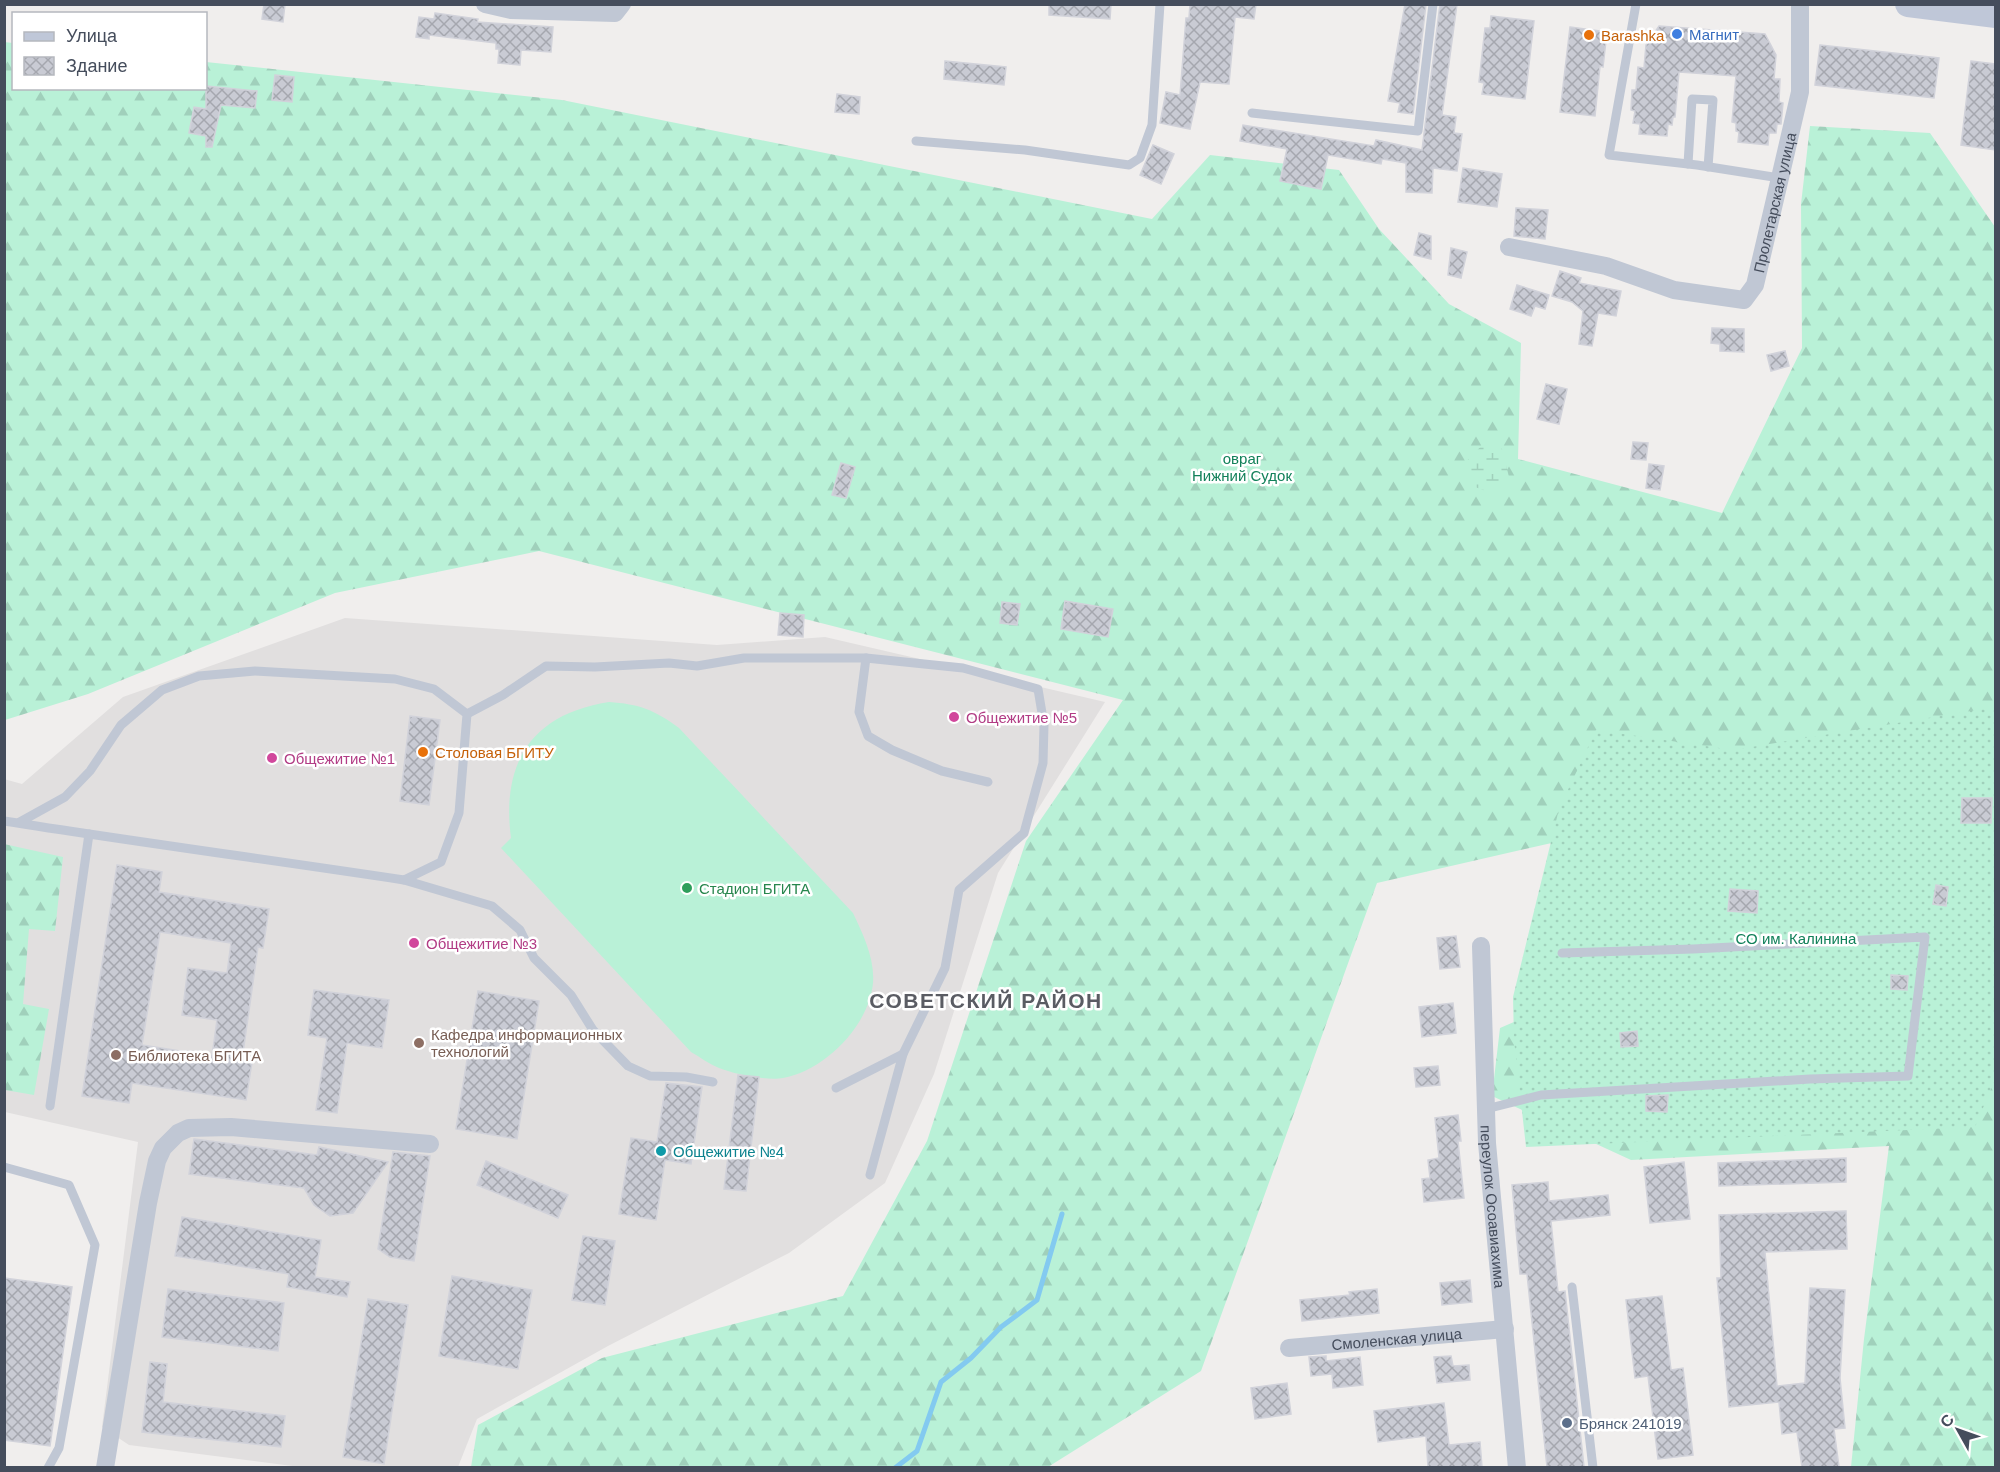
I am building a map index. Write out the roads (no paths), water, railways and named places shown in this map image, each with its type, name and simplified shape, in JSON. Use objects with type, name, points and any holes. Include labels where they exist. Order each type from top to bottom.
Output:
[{"type":"main road","points":[[1908,4],[1987,11]]},
{"type":"street","points":[[485,4],[511,10],[615,13],[622,4]]},
{"type":"street","name":"Пролетарская улица","points":[[1509,247],[1606,266],[1674,290],[1743,300],[1755,285],[1800,92],[1800,4]]},
{"type":"street","name":"переулок Осоавиахима","points":[[1481,946],[1487,1143],[1517,1467]]},
{"type":"street","points":[[105,1467],[148,1203],[157,1161],[169,1141],[178,1133],[189,1128],[231,1128],[430,1144]]},
{"type":"street","name":"Смоленская улица","points":[[1289,1348],[1505,1329]]},
{"type":"lane","points":[[916,141],[1025,150],[1130,165],[1140,158],[1152,125],[1160,4]]},
{"type":"lane","points":[[1252,112],[1418,131],[1433,4]]},
{"type":"lane","points":[[1636,4],[1609,155],[1780,178]]},
{"type":"lane","points":[[1688,164],[1692,99],[1713,100],[1708,167]]},
{"type":"lane","points":[[467,714],[503,695],[546,666],[595,667],[669,663],[697,666],[744,658],[866,658],[963,668],[1038,689],[1044,725],[1043,763],[1023,833],[959,890],[945,969],[903,1054],[870,1175]]},
{"type":"lane","points":[[866,658],[859,712],[868,736],[892,750],[942,771],[988,782]]},
{"type":"lane","points":[[18,823],[65,797],[90,771],[121,725],[162,690],[199,676],[255,671],[395,679],[434,689],[467,714]]},
{"type":"lane","points":[[404,880],[441,862],[459,813],[467,714]]},
{"type":"lane","points":[[4,821],[404,880],[492,906],[520,930],[534,958],[571,995],[593,1030],[628,1066],[650,1076],[686,1077],[713,1082]]},
{"type":"lane","points":[[50,1106],[89,834]]},
{"type":"lane","points":[[1486,1109],[1542,1095],[1810,1079],[1908,1076],[1925,938],[1562,954]]},
{"type":"lane","points":[[836,1088],[903,1054]]},
{"type":"lane","points":[[4,1167],[69,1185],[95,1245],[59,1448],[48,1467]]},
{"type":"lane","points":[[1572,1287],[1593,1467]]},
{"type":"waterway","points":[[895,1468],[917,1451],[941,1382],[971,1358],[1001,1327],[1037,1300],[1062,1214]]},
{"type":"place","name":"Магнит","points":[[1677,34]]},
{"type":"place","name":"Barashka","points":[[1589,35]]},
{"type":"place","name":"Общежитие №5","points":[[954,717]]},
{"type":"place","name":"Столовая БГИТУ","points":[[423,752]]},
{"type":"place","name":"Общежитие №1","points":[[272,758]]},
{"type":"place","name":"Стадион БГИТА","points":[[687,888]]},
{"type":"place","name":"Общежитие №3","points":[[414,943]]},
{"type":"place","name":"Кафедра информационных технологий","points":[[419,1043]]},
{"type":"place","name":"Библиотека БГИТА","points":[[116,1055]]},
{"type":"place","name":"Общежитие №4","points":[[661,1151]]},
{"type":"place","name":"Брянск 241019","points":[[1567,1423]]},
{"type":"district","name":"СОВЕТСКИЙ РАЙОН","points":[[986,1000]]},
{"type":"park label","name":"овраг Нижний Судок","points":[[1242,466]]},
{"type":"park label","name":"СО им. Калинина","points":[[1796,938]]}]
